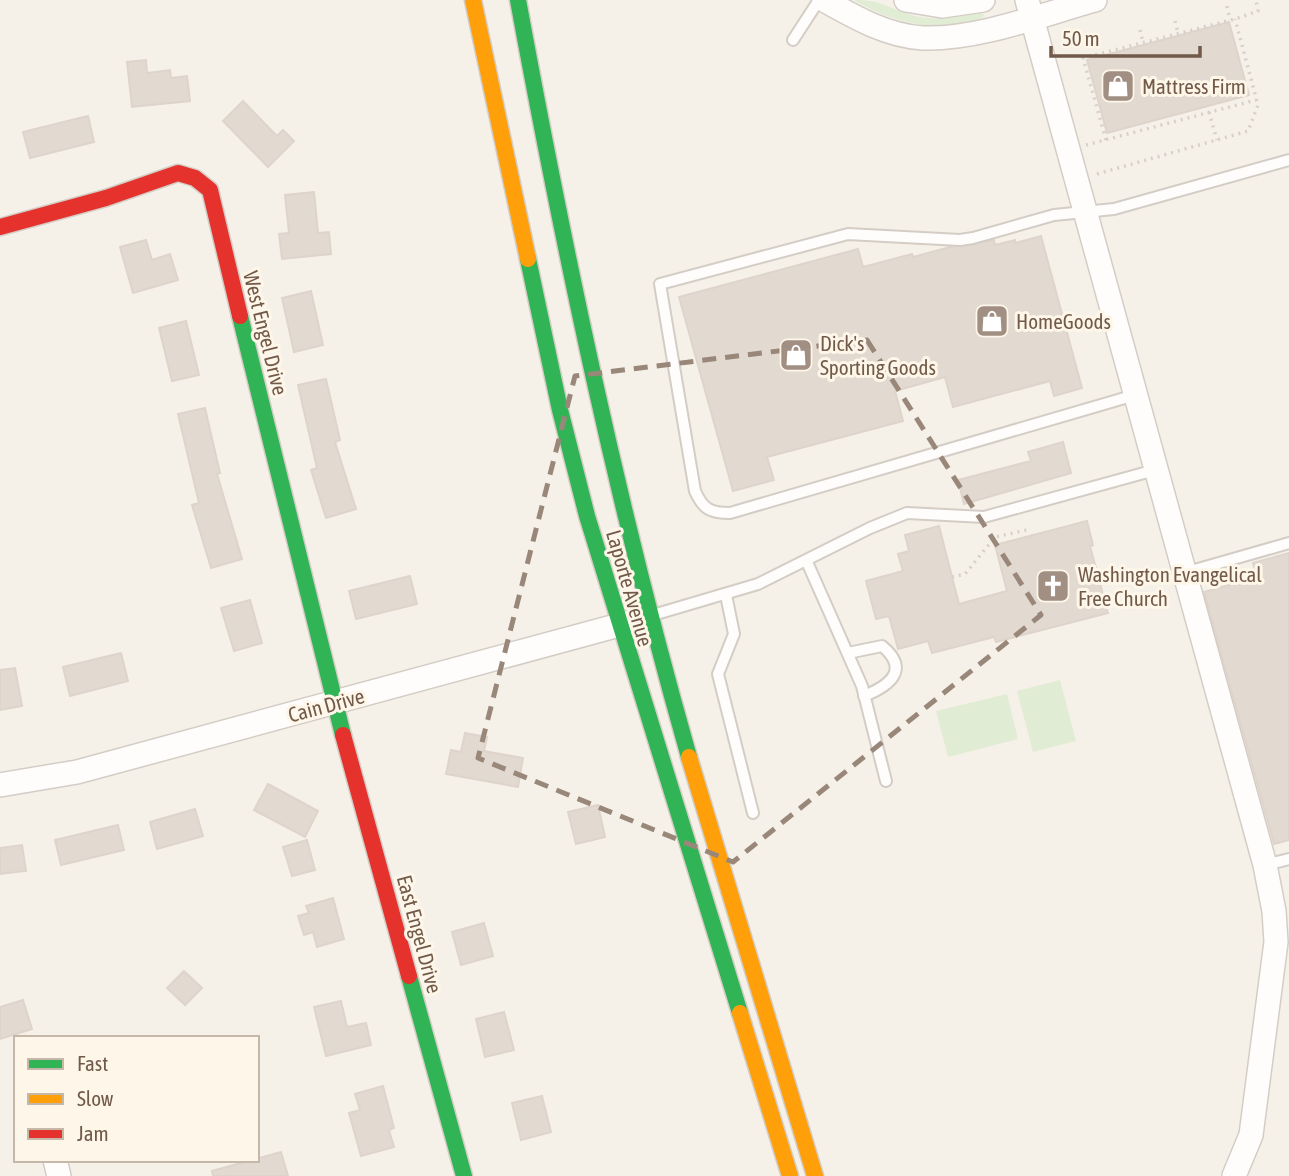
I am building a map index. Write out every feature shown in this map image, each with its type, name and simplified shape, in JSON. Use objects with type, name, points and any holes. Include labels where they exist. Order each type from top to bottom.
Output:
[{"type":"main road","name":"Laporte Avenue","points":[[473,0],[560,410],[619,626],[790,1176]]},
{"type":"main road","name":"Laporte Avenue","points":[[518,0],[597,398],[651,616],[717,853],[815,1176]]},
{"type":"main road","name":"West Engel Drive","points":[[0,226],[106,198],[178,173],[195,178],[209,190],[334,702]]},
{"type":"main road","name":"East Engel Drive","points":[[334,702],[464,1176]]},
{"type":"street","points":[[824,0],[858,19],[891,32],[923,38],[966,34],[1029,9],[1095,0]]},
{"type":"street","points":[[906,0],[942,6],[983,0]]},
{"type":"street","points":[[1029,9],[1265,865],[1275,911],[1276,942],[1251,1135],[1234,1176]]},
{"type":"street","name":"Cain Drive","points":[[0,785],[77,772],[651,616]]},
{"type":"lane","points":[[793,40],[819,0]]},
{"type":"lane","points":[[1135,395],[730,513],[713,513],[702,506],[695,491],[660,284],[848,233],[960,240],[1054,215],[1114,209],[1289,160]]},
{"type":"lane","points":[[651,616],[726,595],[807,562],[870,528],[907,513],[984,517],[1155,470]]},
{"type":"lane","points":[[1183,573],[1289,543]]},
{"type":"lane","points":[[807,562],[848,653],[864,696],[886,780]]},
{"type":"lane","points":[[726,595],[734,634],[718,674],[752,813]]},
{"type":"lane","points":[[848,653],[882,646],[892,654],[896,667],[893,679],[885,688],[864,696]]},
{"type":"lane","points":[[1265,865],[1289,859]]},
{"type":"path","points":[[1106,140],[1083,58],[1233,19],[1258,10],[1256,0]]},
{"type":"path","points":[[1091,175],[1248,131],[1258,105],[1227,6]]},
{"type":"path","points":[[1175,21],[1178,33]]},
{"type":"path","points":[[1139,30],[1143,42]]},
{"type":"path","points":[[1083,146],[1256,100]]},
{"type":"path","points":[[1209,112],[1217,140]]},
{"type":"path","points":[[952,577],[965,574],[995,537],[1027,530]]},
{"type":"highlighted area","points":[[867,340],[1041,615],[733,862],[478,758],[575,376]]},
{"type":"green space","points":[[854,0],[877,3],[920,17],[946,18],[982,13],[985,16],[953,25],[918,24],[884,15]]},
{"type":"green space","points":[[1060,680],[1076,741],[1033,752],[1017,691]]},
{"type":"green space","points":[[1007,694],[1018,739],[948,757],[936,711]]},
{"type":"building","points":[[1229,22],[1249,95],[1107,133],[1087,60]]},
{"type":"building","points":[[146,60],[147,73],[170,70],[171,78],[187,76],[190,101],[132,107],[127,62]]},
{"type":"building","points":[[243,101],[277,136],[283,130],[294,141],[268,167],[223,121]]},
{"type":"building","points":[[88,116],[94,142],[30,158],[23,132]]},
{"type":"building","points":[[314,192],[318,233],[329,232],[331,254],[282,259],[279,234],[289,233],[285,195]]},
{"type":"building","points":[[1041,236],[1082,388],[1054,396],[1050,381],[953,407],[945,377],[895,391],[903,421],[767,457],[774,480],[733,491],[679,297],[858,249],[863,267],[950,247],[994,240],[995,245],[1015,240],[1015,243]]},
{"type":"building","points":[[146,240],[152,260],[170,254],[178,280],[133,293],[120,247]]},
{"type":"building","points":[[311,291],[323,345],[294,352],[282,298]]},
{"type":"building","points":[[186,321],[199,375],[172,381],[159,328]]},
{"type":"building","points":[[326,379],[340,440],[335,442],[356,509],[326,518],[311,470],[317,468],[298,385]]},
{"type":"building","points":[[205,408],[220,473],[217,474],[242,559],[211,568],[192,505],[199,503],[178,414]]},
{"type":"building","points":[[1063,442],[1071,473],[964,504],[958,480],[1031,461],[1028,452]]},
{"type":"building","name":"Washington Evangelical Free Church","points":[[1087,521],[1093,545],[1090,546],[1108,613],[996,642],[994,637],[932,653],[928,641],[898,649],[889,616],[876,619],[866,581],[903,571],[898,554],[909,551],[905,535],[939,526],[959,604],[1007,591],[995,545]]},
{"type":"building","points":[[1289,553],[1289,840],[1274,844],[1204,592],[1257,577],[1253,563]]},
{"type":"building","points":[[410,576],[417,604],[356,619],[349,591]]},
{"type":"building","points":[[250,600],[262,643],[234,651],[221,608]]},
{"type":"building","points":[[121,653],[128,681],[70,696],[63,667]]},
{"type":"building","points":[[15,668],[22,706],[0,710],[0,670]]},
{"type":"building","points":[[465,733],[487,737],[484,751],[523,758],[518,787],[446,774],[451,750],[461,752]]},
{"type":"building","points":[[268,784],[318,811],[305,837],[254,810]]},
{"type":"building","points":[[598,805],[605,837],[576,844],[568,812]]},
{"type":"building","points":[[195,809],[203,836],[157,849],[150,822]]},
{"type":"building","points":[[118,825],[124,850],[61,865],[55,840]]},
{"type":"building","points":[[307,840],[315,870],[292,876],[283,847]]},
{"type":"building","points":[[22,845],[26,871],[0,874],[0,848]]},
{"type":"building","points":[[333,898],[344,939],[317,947],[313,932],[304,935],[298,916],[309,913],[306,906]]},
{"type":"building","points":[[484,923],[493,956],[461,965],[452,932]]},
{"type":"building","points":[[184,971],[202,988],[185,1005],[167,988]]},
{"type":"building","points":[[23,1000],[32,1029],[0,1039],[0,1007]]},
{"type":"building","points":[[341,1001],[347,1027],[366,1023],[371,1045],[326,1056],[314,1007]]},
{"type":"building","points":[[504,1012],[514,1050],[485,1057],[476,1019]]},
{"type":"building","points":[[383,1086],[394,1128],[389,1130],[394,1147],[361,1156],[349,1113],[360,1110],[355,1094]]},
{"type":"building","points":[[542,1096],[551,1132],[521,1140],[512,1103]]},
{"type":"building","points":[[281,1152],[288,1176],[213,1176],[212,1171],[245,1162],[259,1162],[259,1158]]},
{"type":"traffic: fast","points":[[518,0],[594,381],[639,570],[689,757]]},
{"type":"traffic: fast","points":[[528,259],[560,410],[587,516],[740,1013]]},
{"type":"traffic: fast","points":[[240,316],[343,735]]},
{"type":"traffic: fast","points":[[409,976],[464,1176]]},
{"type":"traffic: slow","points":[[473,0],[528,259]]},
{"type":"traffic: slow","points":[[689,757],[815,1176]]},
{"type":"traffic: slow","points":[[740,1013],[790,1176]]},
{"type":"traffic: jam","points":[[0,227],[106,198],[178,173],[195,178],[210,190],[240,316]]},
{"type":"traffic: jam","points":[[343,735],[409,976]]},
{"type":"place","name":"Mattress Firm","points":[[1118,86]]},
{"type":"place","name":"HomeGoods","points":[[992,321]]},
{"type":"place","name":"Dick's Sporting Goods","points":[[796,355]]},
{"type":"place","name":"Washington Evangelical Free Church","points":[[1053,586]]}]
